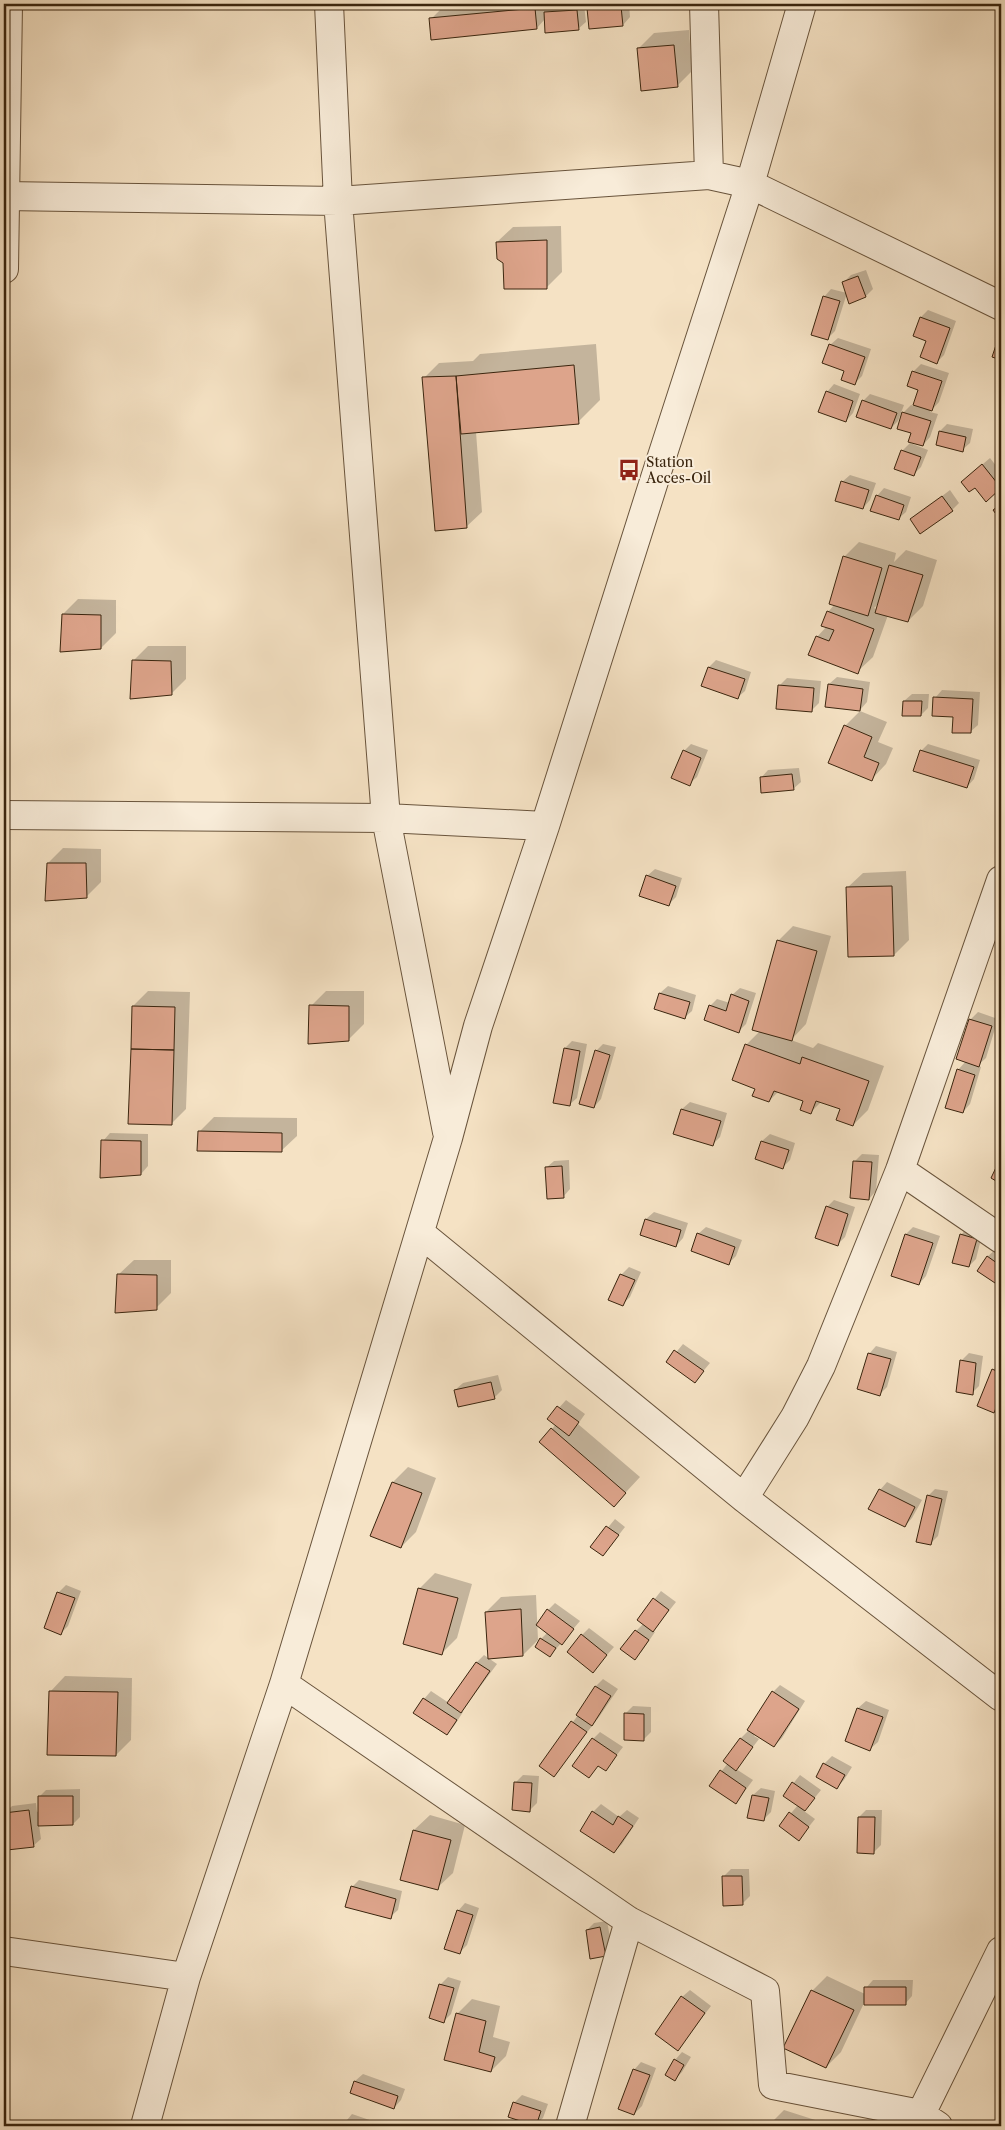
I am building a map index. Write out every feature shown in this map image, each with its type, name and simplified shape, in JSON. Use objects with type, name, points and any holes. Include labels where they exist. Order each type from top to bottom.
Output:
[{"type":"street","points":[[4,270],[8,4]]},
{"type":"street","points":[[329,4],[338,201],[386,818],[448,1138]]},
{"type":"street","points":[[704,4],[709,176]]},
{"type":"street","points":[[152,2124],[186,1977],[284,1684],[420,1234],[478,1026],[546,826],[655,478],[750,184],[802,4]]},
{"type":"street","points":[[4,196],[338,201],[709,176],[750,184],[1001,306]]},
{"type":"street","points":[[4,815],[386,818],[546,826]]},
{"type":"street","points":[[744,1498],[795,1417],[821,1366],[900,1170],[1001,880]]},
{"type":"street","points":[[900,1170],[1001,1239]]},
{"type":"street","points":[[420,1234],[744,1498],[1001,1697]]},
{"type":"street","points":[[284,1684],[629,1921],[765,1991],[773,2085],[924,2122],[1001,1951]]},
{"type":"street","points":[[570,2126],[629,1921]]},
{"type":"street","points":[[4,1951],[186,1977]]},
{"type":"building","points":[[621,6],[623,26],[589,29],[587,8]]},
{"type":"building","points":[[535,8],[537,29],[431,40],[429,18]]},
{"type":"building","points":[[577,10],[579,30],[545,33],[544,12]]},
{"type":"building","points":[[674,45],[678,87],[641,91],[637,48]]},
{"type":"building","points":[[547,240],[547,289],[504,289],[503,263],[497,259],[496,242]]},
{"type":"building","points":[[858,276],[866,297],[849,304],[842,282]]},
{"type":"building","points":[[823,296],[840,301],[828,340],[811,335]]},
{"type":"building","points":[[920,317],[950,328],[937,364],[920,357],[926,341],[913,336]]},
{"type":"building","points":[[998,339],[1001,340],[1001,360],[992,357]]},
{"type":"building","points":[[829,344],[865,357],[855,385],[841,380],[844,371],[822,363]]},
{"type":"building","points":[[574,365],[579,424],[461,434],[456,376]]},
{"type":"building","points":[[912,371],[942,381],[932,411],[913,405],[918,390],[907,386]]},
{"type":"building","points":[[456,376],[467,528],[435,531],[422,377]]},
{"type":"building","points":[[826,391],[853,401],[846,422],[818,412]]},
{"type":"building","points":[[862,400],[897,413],[891,429],[856,417]]},
{"type":"building","points":[[902,412],[931,421],[923,446],[908,442],[911,433],[897,429]]},
{"type":"building","points":[[939,431],[966,437],[963,452],[936,445]]},
{"type":"building","points":[[901,450],[921,457],[914,476],[894,469]]},
{"type":"building","points":[[982,464],[1001,488],[986,502],[975,488],[969,492],[961,482]]},
{"type":"building","points":[[841,481],[869,490],[863,509],[835,501]]},
{"type":"building","points":[[876,495],[904,505],[899,520],[870,511]]},
{"type":"building","points":[[942,496],[953,511],[920,534],[910,519]]},
{"type":"building","points":[[1001,504],[1001,521],[993,510]]},
{"type":"building","points":[[843,556],[882,568],[868,616],[829,604]]},
{"type":"building","points":[[889,565],[923,575],[908,622],[875,613]]},
{"type":"building","points":[[827,611],[874,629],[858,674],[808,655],[816,636],[829,641],[834,630],[821,626]]},
{"type":"building","points":[[62,614],[101,615],[101,649],[60,652]]},
{"type":"building","points":[[132,660],[171,661],[172,695],[130,699]]},
{"type":"building","points":[[708,667],[745,679],[738,699],[701,686]]},
{"type":"building","points":[[828,684],[863,689],[860,711],[825,707]]},
{"type":"building","points":[[778,685],[814,688],[812,712],[776,709]]},
{"type":"building","points":[[933,697],[973,699],[971,733],[952,733],[953,717],[932,716]]},
{"type":"building","points":[[903,701],[922,701],[921,716],[902,716]]},
{"type":"building","points":[[844,725],[872,737],[864,757],[879,763],[872,781],[828,763]]},
{"type":"building","points":[[683,750],[701,758],[690,786],[671,778]]},
{"type":"building","points":[[920,750],[974,767],[967,788],[913,771]]},
{"type":"building","points":[[792,774],[794,790],[761,793],[760,777]]},
{"type":"building","points":[[47,863],[86,863],[87,898],[45,901]]},
{"type":"building","points":[[646,875],[676,886],[669,906],[639,896]]},
{"type":"building","points":[[892,886],[894,956],[848,957],[846,887]]},
{"type":"building","points":[[777,940],[817,951],[792,1041],[752,1030]]},
{"type":"building","points":[[659,993],[690,1002],[685,1019],[654,1009]]},
{"type":"building","points":[[731,994],[749,1001],[739,1033],[704,1020],[709,1005],[726,1011]]},
{"type":"building","points":[[309,1005],[349,1006],[349,1041],[308,1044]]},
{"type":"building","points":[[132,1006],[175,1007],[174,1050],[131,1049]]},
{"type":"building","points":[[969,1019],[992,1026],[979,1067],[956,1059]]},
{"type":"building","points":[[745,1044],[800,1064],[802,1057],[869,1081],[853,1126],[836,1120],[840,1109],[816,1101],[811,1114],[800,1110],[803,1101],[774,1091],[769,1102],[752,1096],[755,1089],[732,1080]]},
{"type":"building","points":[[564,1048],[580,1051],[570,1106],[553,1103]]},
{"type":"building","points":[[131,1049],[174,1050],[172,1125],[128,1124]]},
{"type":"building","points":[[595,1050],[610,1055],[594,1108],[579,1104]]},
{"type":"building","points":[[957,1069],[975,1075],[963,1113],[945,1108]]},
{"type":"building","points":[[681,1109],[721,1121],[713,1146],[673,1134]]},
{"type":"building","points":[[198,1131],[282,1133],[282,1152],[197,1151]]},
{"type":"building","points":[[101,1140],[141,1141],[141,1175],[100,1178]]},
{"type":"building","points":[[761,1141],[789,1150],[783,1169],[755,1159]]},
{"type":"building","points":[[1001,1157],[1001,1184],[991,1178]]},
{"type":"building","points":[[853,1161],[872,1162],[869,1200],[850,1198]]},
{"type":"building","points":[[562,1166],[564,1198],[547,1199],[545,1167]]},
{"type":"building","points":[[826,1206],[848,1214],[838,1246],[815,1238]]},
{"type":"building","points":[[645,1219],[681,1230],[676,1247],[640,1235]]},
{"type":"building","points":[[697,1233],[735,1247],[729,1265],[691,1251]]},
{"type":"building","points":[[905,1234],[933,1243],[919,1285],[891,1276]]},
{"type":"building","points":[[960,1234],[977,1239],[969,1267],[952,1263]]},
{"type":"building","points":[[987,1256],[1001,1266],[1001,1293],[996,1289],[998,1285],[977,1271]]},
{"type":"building","points":[[117,1274],[157,1275],[157,1310],[115,1313]]},
{"type":"building","points":[[620,1274],[635,1280],[623,1306],[608,1300]]},
{"type":"building","points":[[674,1350],[704,1371],[695,1383],[666,1362]]},
{"type":"building","points":[[868,1353],[891,1359],[880,1396],[857,1389]]},
{"type":"building","points":[[960,1360],[976,1363],[973,1395],[956,1392]]},
{"type":"building","points":[[992,1369],[1001,1373],[1001,1395],[994,1413],[977,1406]]},
{"type":"building","points":[[491,1382],[495,1399],[458,1407],[454,1390]]},
{"type":"building","points":[[557,1406],[579,1422],[569,1436],[547,1419]]},
{"type":"building","points":[[551,1428],[626,1493],[614,1507],[539,1442]]},
{"type":"building","points":[[392,1482],[422,1493],[401,1548],[370,1536]]},
{"type":"building","points":[[879,1489],[915,1507],[905,1527],[868,1509]]},
{"type":"building","points":[[927,1495],[942,1499],[931,1545],[916,1542]]},
{"type":"building","points":[[606,1526],[619,1535],[603,1556],[590,1547]]},
{"type":"building","points":[[418,1588],[458,1598],[442,1655],[403,1644]]},
{"type":"building","points":[[57,1592],[75,1598],[61,1635],[44,1628]]},
{"type":"building","points":[[653,1598],[669,1610],[653,1632],[637,1620]]},
{"type":"building","points":[[521,1609],[523,1656],[488,1659],[485,1612]]},
{"type":"building","points":[[547,1609],[574,1629],[562,1645],[536,1625]]},
{"type":"building","points":[[635,1630],[649,1640],[635,1660],[620,1649]]},
{"type":"building","points":[[581,1634],[607,1655],[593,1673],[567,1652]]},
{"type":"building","points":[[540,1638],[556,1648],[550,1657],[535,1647]]},
{"type":"building","points":[[476,1662],[490,1671],[461,1713],[447,1703]]},
{"type":"building","points":[[595,1686],[611,1696],[592,1726],[576,1715]]},
{"type":"building","points":[[49,1691],[118,1692],[116,1756],[47,1755]]},
{"type":"building","points":[[772,1691],[799,1709],[774,1747],[747,1730]]},
{"type":"building","points":[[423,1698],[457,1720],[447,1735],[413,1713]]},
{"type":"building","points":[[857,1708],[883,1717],[870,1751],[845,1741]]},
{"type":"building","points":[[624,1713],[644,1714],[644,1741],[624,1740]]},
{"type":"building","points":[[571,1721],[587,1732],[554,1777],[539,1766]]},
{"type":"building","points":[[592,1738],[617,1755],[606,1771],[598,1766],[589,1778],[572,1766]]},
{"type":"building","points":[[740,1738],[753,1747],[736,1771],[723,1761]]},
{"type":"building","points":[[823,1763],[845,1775],[837,1789],[816,1777]]},
{"type":"building","points":[[720,1770],[746,1788],[736,1804],[709,1786]]},
{"type":"building","points":[[514,1782],[532,1783],[530,1812],[512,1810]]},
{"type":"building","points":[[792,1782],[815,1798],[805,1811],[783,1796]]},
{"type":"building","points":[[752,1795],[769,1798],[764,1821],[747,1818]]},
{"type":"building","points":[[38,1796],[73,1796],[73,1825],[38,1826]]},
{"type":"building","points":[[29,1810],[34,1847],[7,1850],[4,1813]]},
{"type":"building","points":[[592,1811],[613,1825],[618,1816],[633,1826],[614,1853],[580,1831]]},
{"type":"building","points":[[789,1812],[809,1827],[799,1841],[779,1826]]},
{"type":"building","points":[[858,1817],[875,1817],[874,1854],[857,1853]]},
{"type":"building","points":[[413,1830],[451,1840],[438,1890],[400,1880]]},
{"type":"building","points":[[722,1876],[742,1876],[743,1905],[723,1906]]},
{"type":"building","points":[[351,1886],[396,1899],[391,1919],[345,1907]]},
{"type":"building","points":[[457,1910],[473,1915],[460,1954],[444,1949]]},
{"type":"building","points":[[600,1927],[606,1956],[590,1959],[586,1930]]},
{"type":"building","points":[[439,1984],[454,1988],[444,2023],[429,2018]]},
{"type":"building","points":[[864,1987],[906,1987],[906,2005],[864,2005]]},
{"type":"building","points":[[811,1990],[854,2010],[826,2068],[783,2048]]},
{"type":"building","points":[[681,1996],[705,2013],[678,2051],[655,2034]]},
{"type":"building","points":[[456,2013],[486,2021],[479,2052],[495,2057],[491,2072],[444,2060]]},
{"type":"building","points":[[674,2059],[684,2065],[675,2081],[665,2075]]},
{"type":"building","points":[[633,2069],[650,2075],[634,2115],[618,2109]]},
{"type":"building","points":[[354,2081],[398,2096],[394,2109],[350,2093]]},
{"type":"building","points":[[513,2102],[541,2111],[536,2126],[508,2117]]},
{"type":"place","name":"Station Acces-Oil","points":[[629,470]]}]
